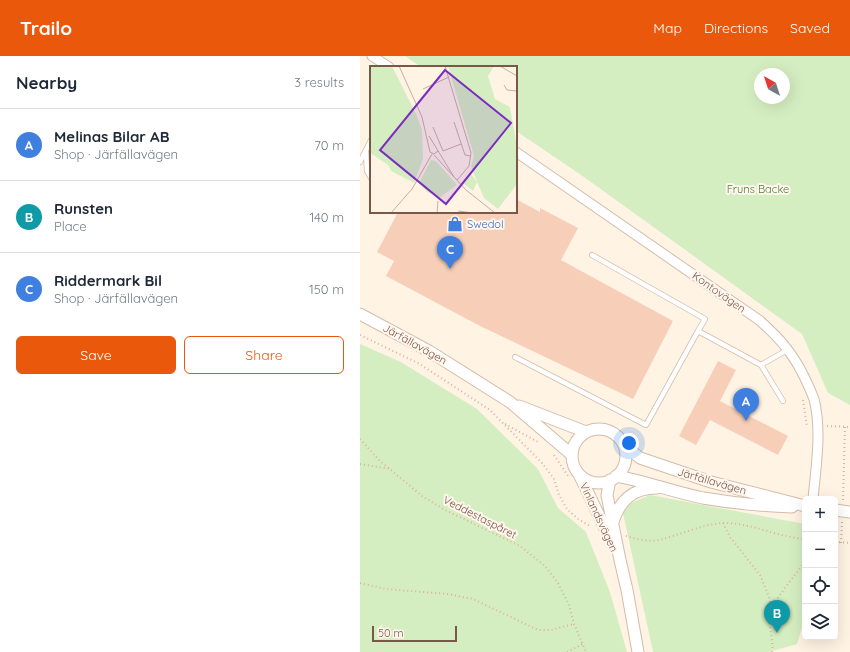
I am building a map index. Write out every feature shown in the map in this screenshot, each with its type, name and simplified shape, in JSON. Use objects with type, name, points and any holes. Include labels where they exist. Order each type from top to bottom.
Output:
[{"type":"street","points":[[372,56],[387,66]]},
{"type":"street","name":"Kontovägen","points":[[517,153],[759,320],[789,349],[814,398],[817,454],[813,496]]},
{"type":"street","name":"Järfällavägen","points":[[360,314],[429,350],[510,402],[572,455]]},
{"type":"street","name":"Järfällavägen","points":[[510,402],[586,432]]},
{"type":"street","points":[[593,429],[608,430],[624,445],[624,465],[613,478],[597,482],[574,476],[572,455],[576,442],[580,436],[586,432],[593,429]]},
{"type":"street","name":"Järfällavägen","points":[[624,445],[640,458],[711,482],[802,506]]},
{"type":"street","name":"Vinlandsvägen","points":[[574,476],[620,560]]},
{"type":"street","name":"Järfällavägen","points":[[613,478],[631,479],[702,498],[768,506],[802,507]]},
{"type":"street","name":"Vinlandsvägen","points":[[613,478],[608,495],[638,652]]},
{"type":"street","points":[[613,523],[617,510],[622,503],[633,494],[648,488],[665,488]]},
{"type":"lane","points":[[360,162],[370,142]]},
{"type":"lane","points":[[366,151],[367,171],[370,176]]},
{"type":"lane","points":[[515,357],[646,425],[705,319],[592,255]]},
{"type":"lane","points":[[698,331],[761,364],[783,401]]},
{"type":"lane","points":[[761,364],[789,349]]},
{"type":"path","points":[[360,335],[418,363],[490,410],[546,468],[554,479],[559,495],[567,509],[578,519],[590,526]]},
{"type":"path","points":[[802,397],[807,427]]},
{"type":"path","points":[[503,423],[541,443]]},
{"type":"path","points":[[822,426],[850,427]]},
{"type":"path","points":[[841,543],[845,426]]},
{"type":"path","name":"Veddestaspåret","points":[[360,439],[390,470],[428,499],[445,510],[520,546],[545,566],[558,583],[569,605],[574,624],[586,652]]},
{"type":"path","points":[[551,453],[574,476]]},
{"type":"path","points":[[360,464],[390,470]]},
{"type":"path","points":[[622,536],[638,540],[658,540],[723,523],[746,525],[791,538],[802,539]]},
{"type":"path","points":[[723,523],[730,537],[760,575],[769,597],[772,610]]},
{"type":"path","points":[[838,542],[850,543]]},
{"type":"path","points":[[772,652],[773,647],[769,617],[784,589],[802,566]]},
{"type":"path","points":[[360,583],[386,589],[448,594],[473,599],[538,630],[551,630],[574,624]]},
{"type":"path","points":[[567,652],[583,644]]},
{"type":"green space","name":"Fruns Backe","points":[[405,56],[850,56],[850,405],[828,393],[802,334],[584,177],[517,132],[517,66],[420,66]]},
{"type":"green space","points":[[360,344],[401,362],[477,409],[538,469],[558,508],[586,532],[610,592],[627,652],[360,652]]},
{"type":"green space","points":[[650,495],[802,523],[802,627],[797,644],[769,652],[653,652],[623,513],[631,503]]},
{"type":"building","points":[[517,200],[540,212],[540,208],[578,228],[561,260],[673,321],[633,399],[480,326],[386,276],[394,261],[377,252],[397,213],[517,213]]},
{"type":"building","points":[[718,361],[736,370],[720,401],[788,436],[778,455],[710,420],[696,445],[679,436]]},
{"type":"place","name":"Swedol","points":[[455,224]]},
{"type":"place","name":"Riddermark Bil","points":[[450,269]]},
{"type":"place","name":"Melinas Bilar AB","points":[[746,421]]},
{"type":"place","name":"Runsten","points":[[777,633]]}]
